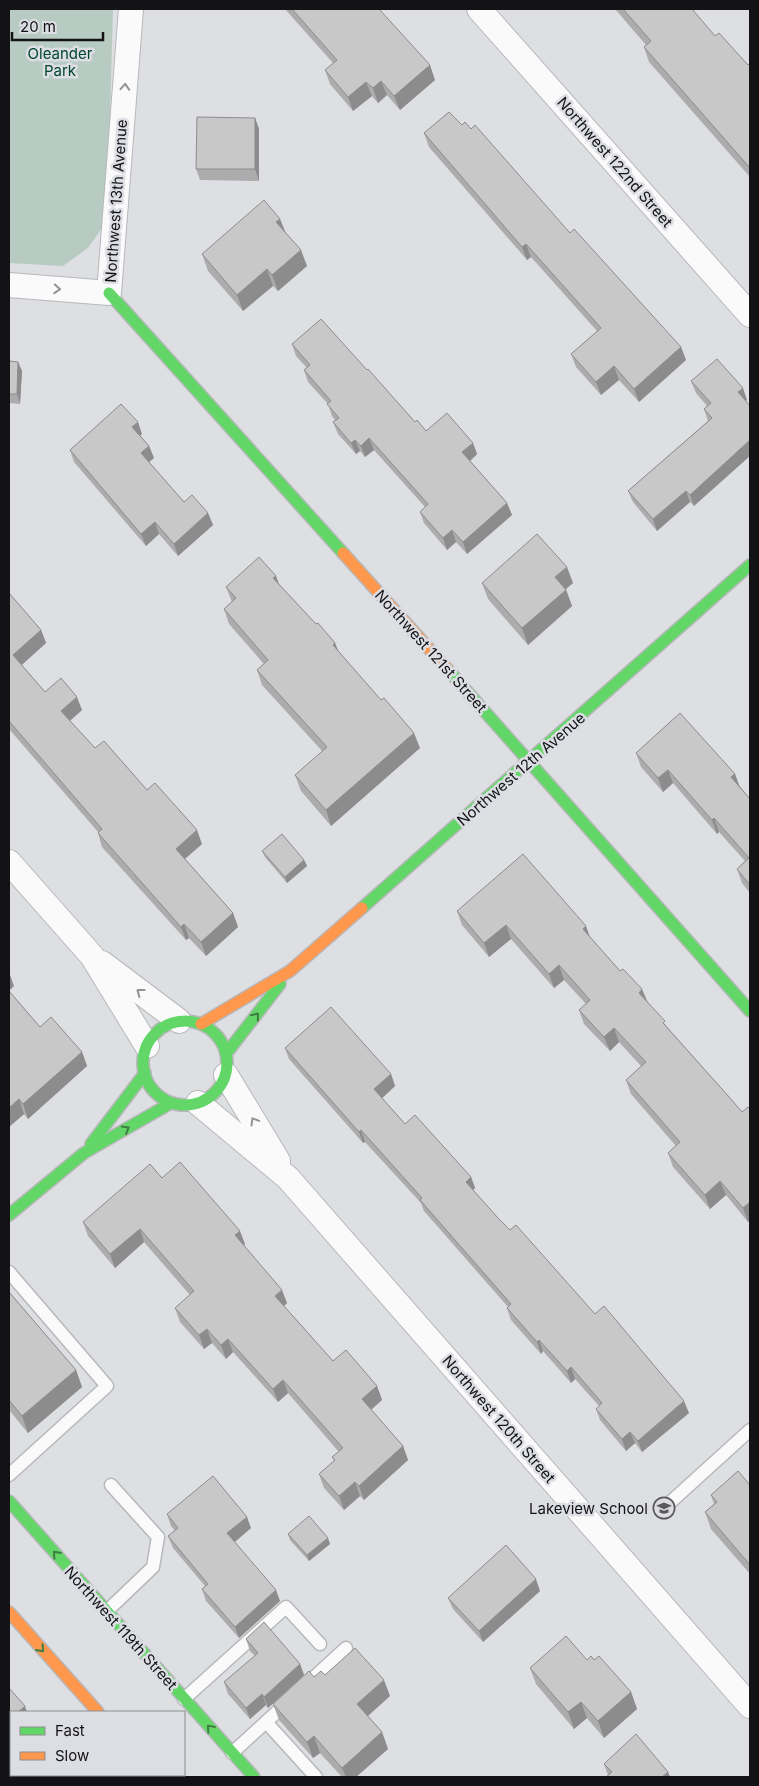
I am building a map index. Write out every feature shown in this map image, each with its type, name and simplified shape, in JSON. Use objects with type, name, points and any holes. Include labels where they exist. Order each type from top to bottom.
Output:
[{"type":"main road","name":"Northwest 121st Street","points":[[109,293],[530,761],[750,1011]]},
{"type":"main road","name":"Northwest 12th Avenue","points":[[190,1023],[290,971],[750,566]]},
{"type":"main road","name":"Northwest 12th Avenue","points":[[226,1065],[290,971]]},
{"type":"main road","points":[[190,1023],[218,1036],[226,1065],[220,1088],[198,1104],[185,1106],[171,1103],[159,1096],[150,1086],[144,1073],[143,1059],[147,1046],[160,1030],[190,1023]]},
{"type":"main road","points":[[84,1153],[144,1073]]},
{"type":"main road","points":[[9,1215],[84,1153],[171,1103]]},
{"type":"main road","name":"Northwest 119th Street","points":[[9,1501],[254,1777]]},
{"type":"main road","points":[[9,1612],[97,1711]]},
{"type":"street","name":"Northwest 13th Avenue","points":[[9,285],[109,293],[131,9]]},
{"type":"street","name":"Northwest 122nd Street","points":[[479,9],[750,316]]},
{"type":"street","points":[[9,862],[92,956],[147,1046]]},
{"type":"street","points":[[92,956],[190,1023]]},
{"type":"street","name":"Northwest 120th Street","points":[[226,1065],[288,1178]]},
{"type":"street","name":"Northwest 120th Street","points":[[198,1104],[288,1178],[750,1706]]},
{"type":"lane","points":[[9,1272],[107,1386],[9,1475]]},
{"type":"lane","points":[[664,1508],[750,1430]]},
{"type":"lane","points":[[107,1611],[153,1567],[158,1536],[110,1485]]},
{"type":"lane","points":[[184,1699],[286,1607],[320,1644]]},
{"type":"lane","points":[[232,1753],[346,1648]]},
{"type":"lane","points":[[266,1722],[316,1777]]},
{"type":"green space","name":"Oleander Park","points":[[9,9],[113,9],[107,221],[88,248],[63,266],[9,263]]},
{"type":"building","points":[[292,9],[379,9],[430,65],[394,96],[381,81],[373,88],[366,82],[348,97],[325,70],[337,60]]},
{"type":"building","points":[[623,9],[692,9],[715,36],[719,33],[748,65],[750,63],[750,168],[644,47],[651,41]]},
{"type":"building","points":[[449,112],[462,125],[465,122],[471,129],[475,125],[570,233],[574,229],[681,347],[634,389],[614,366],[596,382],[571,354],[601,328],[526,244],[522,247],[424,133]]},
{"type":"building","points":[[197,117],[255,118],[255,169],[196,169]]},
{"type":"building","points":[[264,200],[280,219],[276,222],[301,250],[272,275],[267,269],[237,295],[202,254]]},
{"type":"building","points":[[321,319],[415,422],[417,420],[426,431],[447,413],[473,443],[462,452],[507,503],[463,542],[452,530],[443,538],[420,512],[428,504],[369,438],[361,446],[355,440],[351,443],[333,422],[339,418],[327,404],[331,401],[304,370],[310,365],[292,344]]},
{"type":"building","points":[[717,359],[743,388],[738,392],[750,406],[750,440],[690,495],[686,491],[653,519],[628,491],[712,418],[704,409],[711,403],[691,381]]},
{"type":"building","points":[[9,361],[18,362],[17,394],[9,394]]},
{"type":"building","points":[[121,404],[138,422],[132,427],[149,446],[141,453],[184,502],[192,495],[208,513],[174,544],[155,522],[141,534],[70,450]]},
{"type":"building","points":[[537,534],[567,567],[555,577],[566,590],[522,628],[482,583]]},
{"type":"building","points":[[259,557],[276,576],[273,578],[316,624],[318,623],[335,643],[333,645],[381,700],[384,698],[414,733],[326,810],[295,775],[327,747],[257,670],[268,660],[224,609],[236,598],[226,587]]},
{"type":"building","points":[[9,593],[41,630],[13,655],[45,692],[61,678],[77,697],[61,711],[95,748],[104,741],[147,790],[155,783],[197,830],[176,849],[233,913],[201,942],[184,924],[181,927],[98,833],[102,829],[9,721]]},
{"type":"building","points":[[680,713],[735,774],[731,777],[750,799],[750,885],[737,869],[749,858],[668,770],[658,778],[636,753]]},
{"type":"building","points":[[282,834],[304,860],[285,877],[262,851]]},
{"type":"building","points":[[523,854],[586,926],[583,929],[620,971],[623,969],[642,989],[639,993],[665,1021],[663,1023],[742,1112],[748,1107],[750,1109],[750,1202],[743,1208],[720,1181],[705,1195],[668,1153],[680,1142],[626,1080],[646,1062],[614,1028],[604,1037],[579,1010],[590,1000],[559,965],[549,974],[506,925],[484,943],[457,911]]},
{"type":"building","points":[[9,991],[40,1027],[51,1017],[82,1052],[23,1104],[19,1099],[9,1108]]},
{"type":"building","points":[[331,1007],[391,1074],[374,1089],[405,1124],[415,1115],[471,1177],[466,1182],[498,1218],[510,1230],[516,1225],[595,1314],[604,1306],[684,1401],[638,1441],[630,1432],[622,1439],[596,1409],[602,1403],[571,1367],[567,1371],[539,1340],[537,1342],[507,1308],[511,1304],[420,1200],[422,1198],[361,1130],[359,1132],[285,1048]]},
{"type":"building","points":[[180,1162],[240,1231],[235,1235],[282,1290],[275,1296],[333,1361],[346,1350],[377,1386],[362,1399],[403,1446],[359,1486],[355,1482],[339,1496],[319,1474],[335,1460],[332,1457],[343,1448],[283,1380],[273,1389],[228,1339],[221,1345],[207,1329],[199,1335],[175,1308],[194,1291],[140,1229],[110,1254],[83,1222],[150,1164],[162,1178]]},
{"type":"building","points":[[9,1292],[76,1370],[22,1416],[9,1400]]},
{"type":"building","points":[[738,1471],[750,1485],[750,1565],[705,1512],[717,1502],[711,1495]]},
{"type":"building","points":[[213,1476],[247,1517],[227,1533],[276,1590],[235,1627],[202,1589],[208,1584],[168,1536],[178,1528],[167,1514]]},
{"type":"building","points":[[309,1516],[328,1538],[307,1555],[288,1534]]},
{"type":"building","points":[[506,1545],[536,1579],[479,1631],[448,1598]]},
{"type":"building","points":[[264,1622],[300,1664],[264,1697],[262,1694],[246,1708],[224,1682],[258,1653],[246,1639]]},
{"type":"building","points":[[566,1636],[587,1660],[591,1656],[594,1660],[599,1656],[631,1692],[598,1721],[581,1702],[568,1712],[530,1668]]},
{"type":"building","points":[[355,1648],[384,1680],[357,1704],[382,1732],[342,1768],[314,1736],[307,1742],[273,1704],[309,1671],[314,1677],[321,1671],[325,1675]]},
{"type":"building","points":[[9,1688],[25,1706],[19,1711],[10,1711],[9,1721]]},
{"type":"building","points":[[636,1734],[668,1772],[662,1777],[606,1777],[612,1772],[604,1764]]},
{"type":"traffic: fast","points":[[109,293],[343,553]]},
{"type":"traffic: fast","points":[[362,908],[750,565]]},
{"type":"traffic: fast","points":[[448,670],[750,1011]]},
{"type":"traffic: fast","points":[[226,1054],[280,984]]},
{"type":"traffic: fast","points":[[185,1021],[201,1024],[215,1033],[224,1047],[227,1063],[224,1079],[215,1093],[201,1102],[185,1105],[169,1102],[155,1093],[146,1079],[143,1063],[146,1047],[155,1033],[169,1024],[185,1021]]},
{"type":"traffic: fast","points":[[91,1144],[145,1073]]},
{"type":"traffic: fast","points":[[9,1215],[84,1153],[171,1103]]},
{"type":"traffic: fast","points":[[9,1501],[254,1777]]},
{"type":"traffic: slow","points":[[343,553],[448,670]]},
{"type":"traffic: slow","points":[[201,1024],[290,971],[362,908]]},
{"type":"traffic: slow","points":[[9,1612],[97,1711]]},
{"type":"place","name":"Lakeview School","points":[[664,1508]]}]
